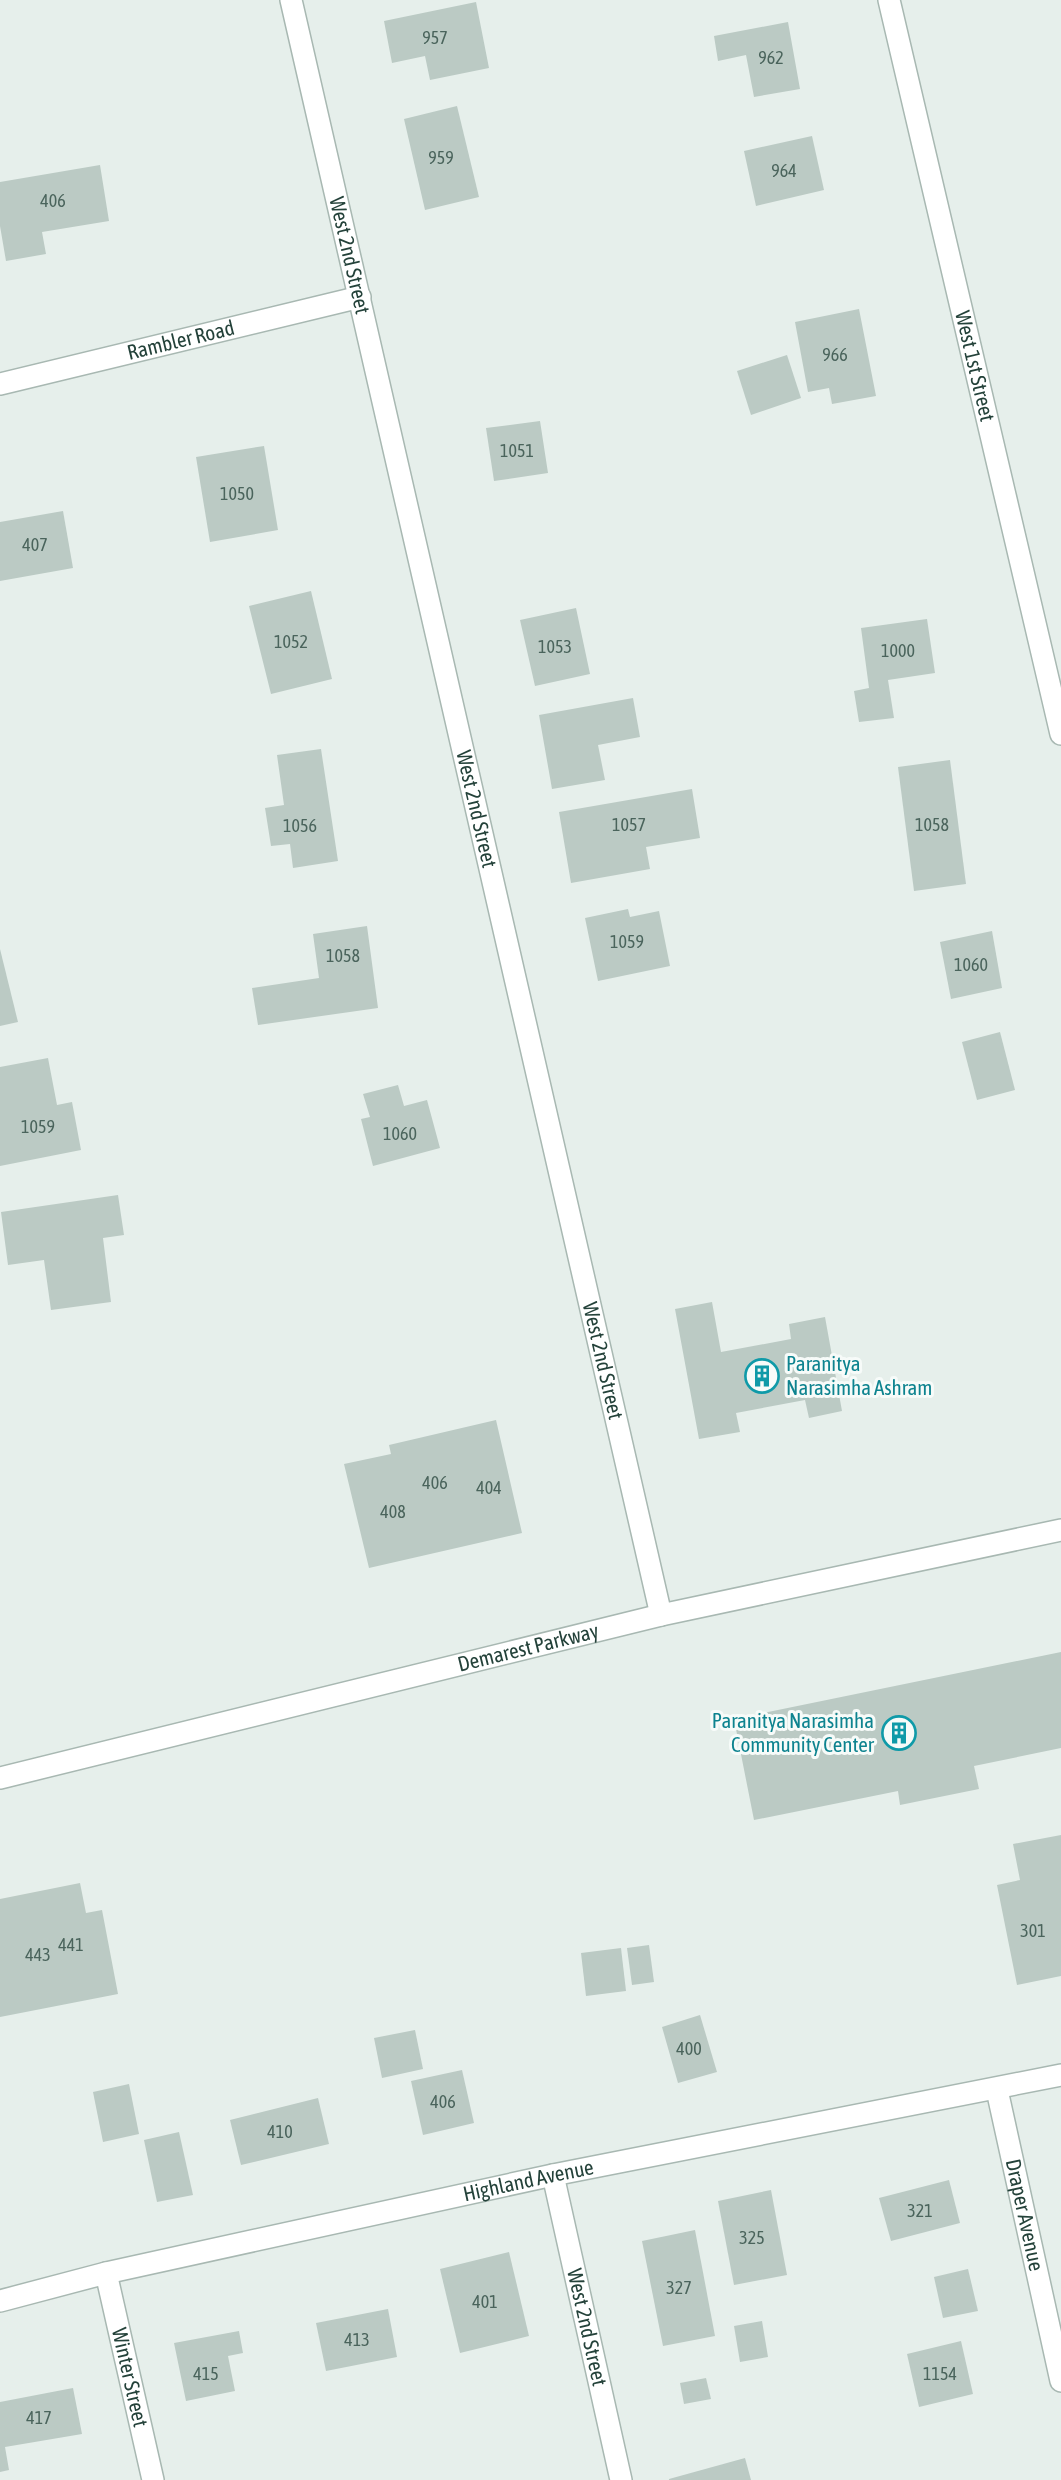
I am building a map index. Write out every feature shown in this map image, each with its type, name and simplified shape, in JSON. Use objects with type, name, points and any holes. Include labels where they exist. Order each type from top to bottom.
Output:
[{"type":"street","name":"West 2nd Street","points":[[291,0],[661,1615]]},
{"type":"street","name":"West 1st Street","points":[[889,0],[1061,734]]},
{"type":"street","name":"Rambler Road","points":[[0,384],[360,297]]},
{"type":"street","name":"Demarest Parkway","points":[[0,1779],[661,1615],[1061,1530]]},
{"type":"street","name":"Highland Avenue","points":[[0,2301],[106,2273],[553,2175],[997,2090],[1061,2075]]},
{"type":"street","name":"Draper Avenue","points":[[997,2090],[1061,2381]]},
{"type":"street","name":"West 2nd Street","points":[[553,2175],[621,2480]]},
{"type":"street","name":"Winter Street","points":[[106,2273],[153,2480]]},
{"type":"building","points":[[476,2],[489,68],[430,80],[425,56],[392,63],[384,21]]},
{"type":"building","points":[[788,22],[800,89],[754,97],[746,55],[718,61],[714,36]]},
{"type":"building","points":[[457,106],[479,197],[425,210],[404,119]]},
{"type":"building","points":[[812,136],[824,190],[756,206],[744,151]]},
{"type":"building","points":[[100,165],[109,221],[42,232],[46,254],[6,261],[0,226],[0,182]]},
{"type":"building","points":[[859,309],[876,396],[832,404],[829,388],[808,392],[795,322]]},
{"type":"building","points":[[787,355],[801,398],[751,415],[737,371]]},
{"type":"building","points":[[540,421],[548,473],[494,481],[486,428]]},
{"type":"building","points":[[264,446],[278,530],[210,542],[196,457]]},
{"type":"building","points":[[63,511],[73,568],[0,581],[0,522]]},
{"type":"building","points":[[311,591],[332,679],[271,694],[249,606]]},
{"type":"building","points":[[576,608],[590,674],[535,686],[520,620]]},
{"type":"building","points":[[927,619],[935,673],[888,680],[894,718],[859,722],[854,691],[869,688],[861,628]]},
{"type":"building","points":[[633,698],[640,737],[598,745],[605,780],[552,789],[539,715]]},
{"type":"building","points":[[321,749],[338,861],[293,868],[290,844],[271,846],[265,808],[284,805],[277,755]]},
{"type":"building","points":[[950,760],[966,884],[914,891],[898,767]]},
{"type":"building","points":[[692,789],[700,838],[646,847],[650,869],[571,883],[559,812]]},
{"type":"building","points":[[628,909],[630,917],[659,911],[670,966],[598,981],[585,918]]},
{"type":"building","points":[[367,926],[378,1008],[258,1025],[252,988],[319,978],[313,934]]},
{"type":"building","points":[[992,931],[1002,988],[951,999],[940,942]]},
{"type":"building","points":[[0,949],[18,1022],[0,1026]]},
{"type":"building","points":[[1000,1032],[1015,1090],[977,1100],[962,1042]]},
{"type":"building","points":[[48,1058],[57,1105],[72,1102],[81,1150],[0,1166],[0,1067]]},
{"type":"building","points":[[398,1085],[404,1106],[427,1100],[440,1148],[373,1166],[361,1119],[370,1117],[363,1094]]},
{"type":"building","points":[[118,1195],[124,1235],[103,1238],[111,1302],[51,1310],[44,1260],[8,1265],[1,1212]]},
{"type":"building","name":"Paranitya Narasimha Ashram","points":[[712,1302],[721,1352],[791,1339],[789,1324],[825,1317],[842,1411],[809,1418],[805,1400],[736,1413],[740,1432],[699,1439],[675,1309]]},
{"type":"building","points":[[496,1420],[522,1533],[369,1568],[344,1464],[391,1454],[389,1445]]},
{"type":"building","name":"Paranitya Narasimha Community Center","points":[[1061,1652],[1061,1748],[974,1766],[979,1789],[900,1805],[898,1791],[754,1820],[734,1719]]},
{"type":"building","points":[[1061,1835],[1061,1976],[1017,1985],[997,1885],[1020,1880],[1013,1844]]},
{"type":"building","points":[[80,1883],[86,1913],[102,1910],[118,1994],[0,2017],[0,1899]]},
{"type":"building","points":[[649,1945],[654,1982],[632,1985],[627,1948]]},
{"type":"building","points":[[621,1948],[626,1991],[586,1996],[581,1953]]},
{"type":"building","points":[[700,2015],[717,2072],[678,2083],[662,2027]]},
{"type":"building","points":[[415,2030],[423,2069],[382,2078],[374,2038]]},
{"type":"building","points":[[462,2070],[474,2123],[423,2135],[411,2081]]},
{"type":"building","points":[[129,2084],[139,2134],[103,2142],[93,2092]]},
{"type":"building","points":[[318,2098],[329,2144],[241,2165],[230,2120]]},
{"type":"building","points":[[179,2132],[193,2195],[157,2202],[144,2140]]},
{"type":"building","points":[[949,2180],[960,2223],[891,2241],[879,2198]]},
{"type":"building","points":[[771,2190],[787,2275],[734,2285],[718,2201]]},
{"type":"building","points":[[695,2230],[715,2336],[663,2346],[642,2241]]},
{"type":"building","points":[[509,2252],[529,2336],[460,2353],[440,2269]]},
{"type":"building","points":[[968,2269],[978,2311],[943,2318],[934,2277]]},
{"type":"building","points":[[388,2309],[397,2357],[326,2371],[316,2323]]},
{"type":"building","points":[[762,2321],[768,2357],[740,2362],[734,2326]]},
{"type":"building","points":[[239,2331],[243,2353],[228,2356],[235,2391],[186,2401],[174,2343]]},
{"type":"building","points":[[961,2341],[973,2394],[919,2407],[907,2354]]},
{"type":"building","points":[[706,2378],[711,2399],[684,2404],[680,2383]]},
{"type":"building","points":[[73,2388],[82,2434],[5,2447],[9,2470],[0,2472],[0,2402]]},
{"type":"building","points":[[745,2458],[751,2480],[669,2480],[669,2479]]},
{"type":"place","name":"Paranitya Narasimha Ashram","points":[[762,1376]]},
{"type":"place","name":"Paranitya Narasimha Community Center","points":[[899,1733]]}]
